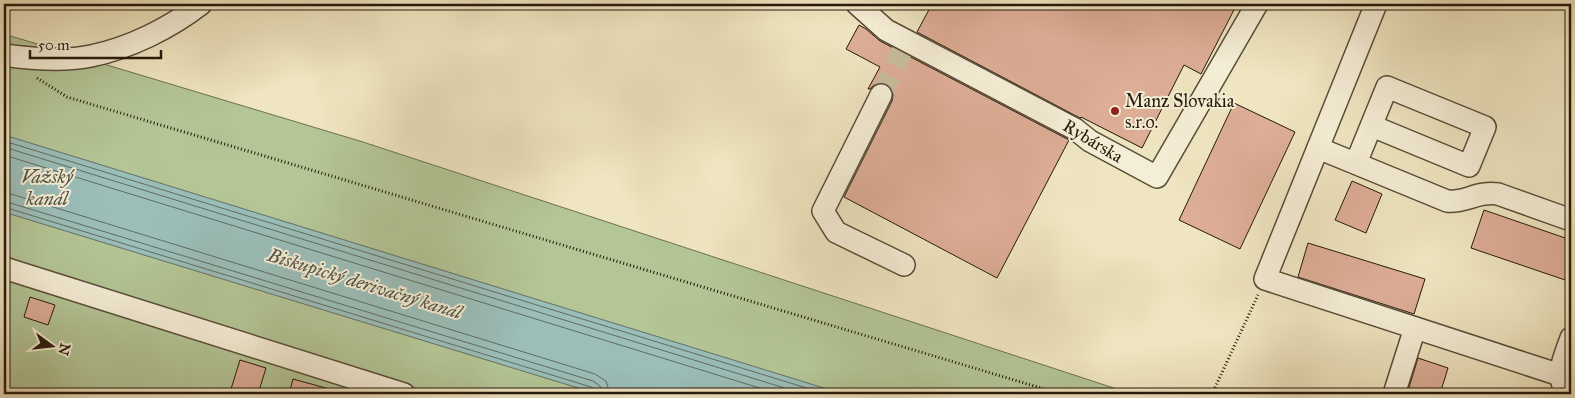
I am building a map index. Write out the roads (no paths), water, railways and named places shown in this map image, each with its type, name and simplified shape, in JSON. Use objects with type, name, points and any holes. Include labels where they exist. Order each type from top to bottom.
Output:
[{"type":"street","points":[[12,56],[47,59],[90,56],[122,47],[152,34],[201,4]]},
{"type":"street","name":"Rybárska","points":[[857,4],[905,45],[1075,129],[1090,141],[1157,177],[1257,4]]},
{"type":"street","points":[[1376,4],[1265,279],[1560,375]]},
{"type":"street","points":[[1356,164],[1387,87],[1485,127],[1469,166],[1372,126]]},
{"type":"street","points":[[880,95],[823,210],[836,232],[904,265]]},
{"type":"street","points":[[1318,148],[1447,201],[1455,202],[1488,193],[1498,194],[1571,220]]},
{"type":"street","points":[[4,268],[404,394]]},
{"type":"street","points":[[1394,394],[1415,328]]},
{"type":"street","points":[[1570,394],[1563,386],[1560,375],[1571,338]]},
{"type":"water","name":"Važský kanál","points":[[4,135],[843,394],[598,394],[4,212]]},
{"type":"tunnel","points":[[881,95],[903,49]]},
{"type":"place","name":"Manz Slovakia s.r.o.","points":[[1115,111]]},
{"type":"water label","name":"Biskupický derivačný kanál","points":[[365,283]]}]
